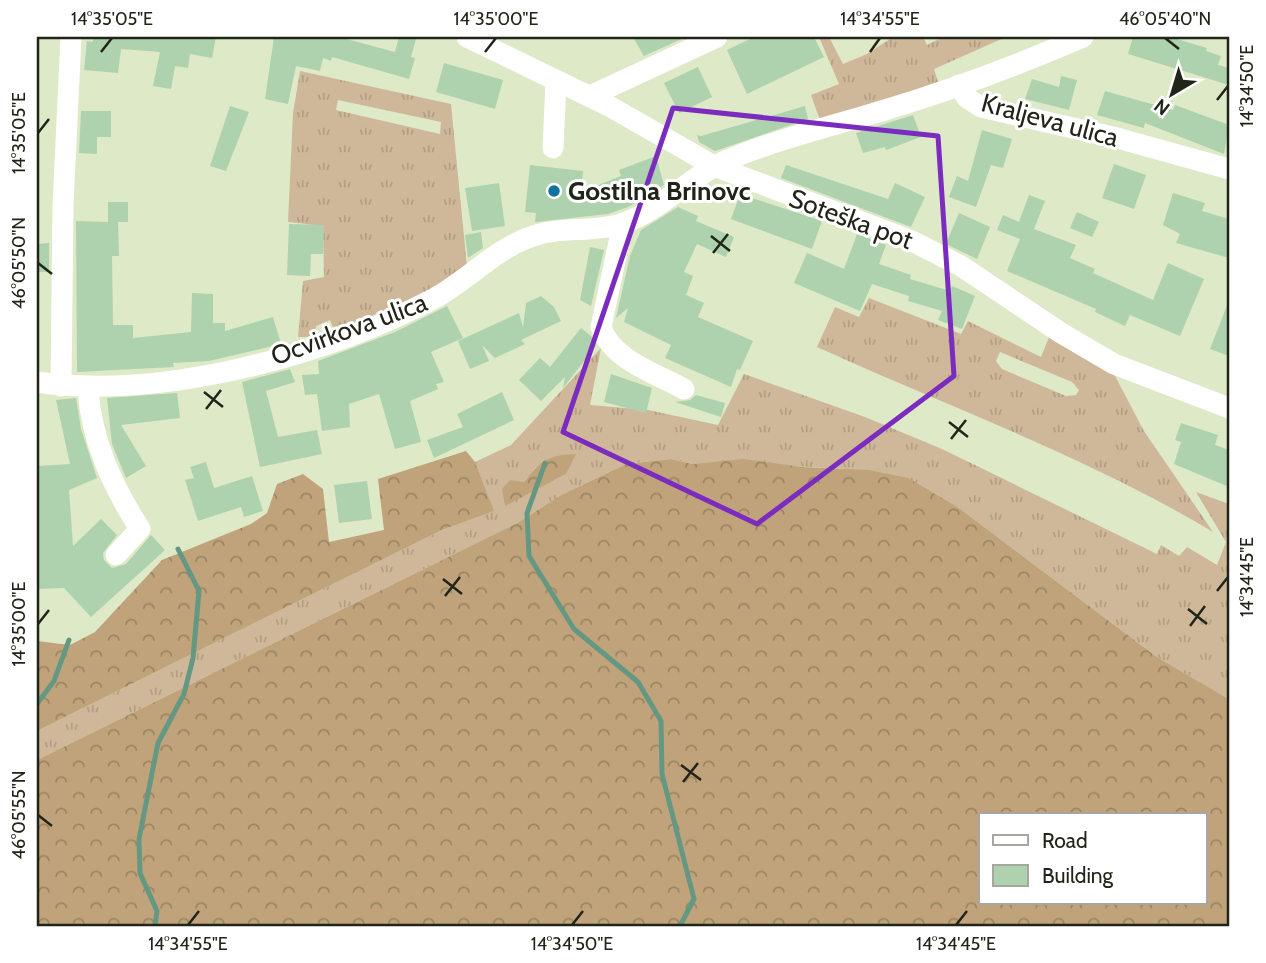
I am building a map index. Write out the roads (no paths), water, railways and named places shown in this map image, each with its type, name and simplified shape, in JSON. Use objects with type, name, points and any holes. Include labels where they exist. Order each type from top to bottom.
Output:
[{"type":"street","points":[[61,386],[63,205],[71,37]]},
{"type":"street","name":"Soteška pot","points":[[467,37],[590,96],[713,166],[912,241],[961,266],[1061,333],[1114,364],[1229,408]]},
{"type":"street","points":[[590,96],[717,37]]},
{"type":"street","name":"Kraljeva ulica","points":[[713,166],[766,146],[958,85],[1083,37]]},
{"type":"street","points":[[553,148],[556,82]]},
{"type":"street","name":"Kraljeva ulica","points":[[958,85],[967,98],[981,107],[1117,138],[1229,169]]},
{"type":"street","name":"Ocvirkova ulica","points":[[37,382],[88,388],[221,373],[294,353],[409,311],[436,297],[526,238],[558,231],[592,230],[623,223],[641,215],[713,166]]},
{"type":"street","points":[[623,223],[601,327],[606,342],[622,355],[684,389]]},
{"type":"street","points":[[88,388],[90,413],[101,453],[121,499],[140,529],[116,555]]},
{"type":"waterway","points":[[545,463],[527,513],[529,556],[574,629],[638,682],[661,721],[662,774],[694,899],[680,926]]},
{"type":"waterway","points":[[155,926],[157,911],[140,873],[139,839],[158,743],[184,694],[193,658],[199,591],[178,549]]},
{"type":"waterway","points":[[37,704],[54,681],[69,640]]},
{"type":"place","name":"Gostilna Brinovc","points":[[554,191]]}]
